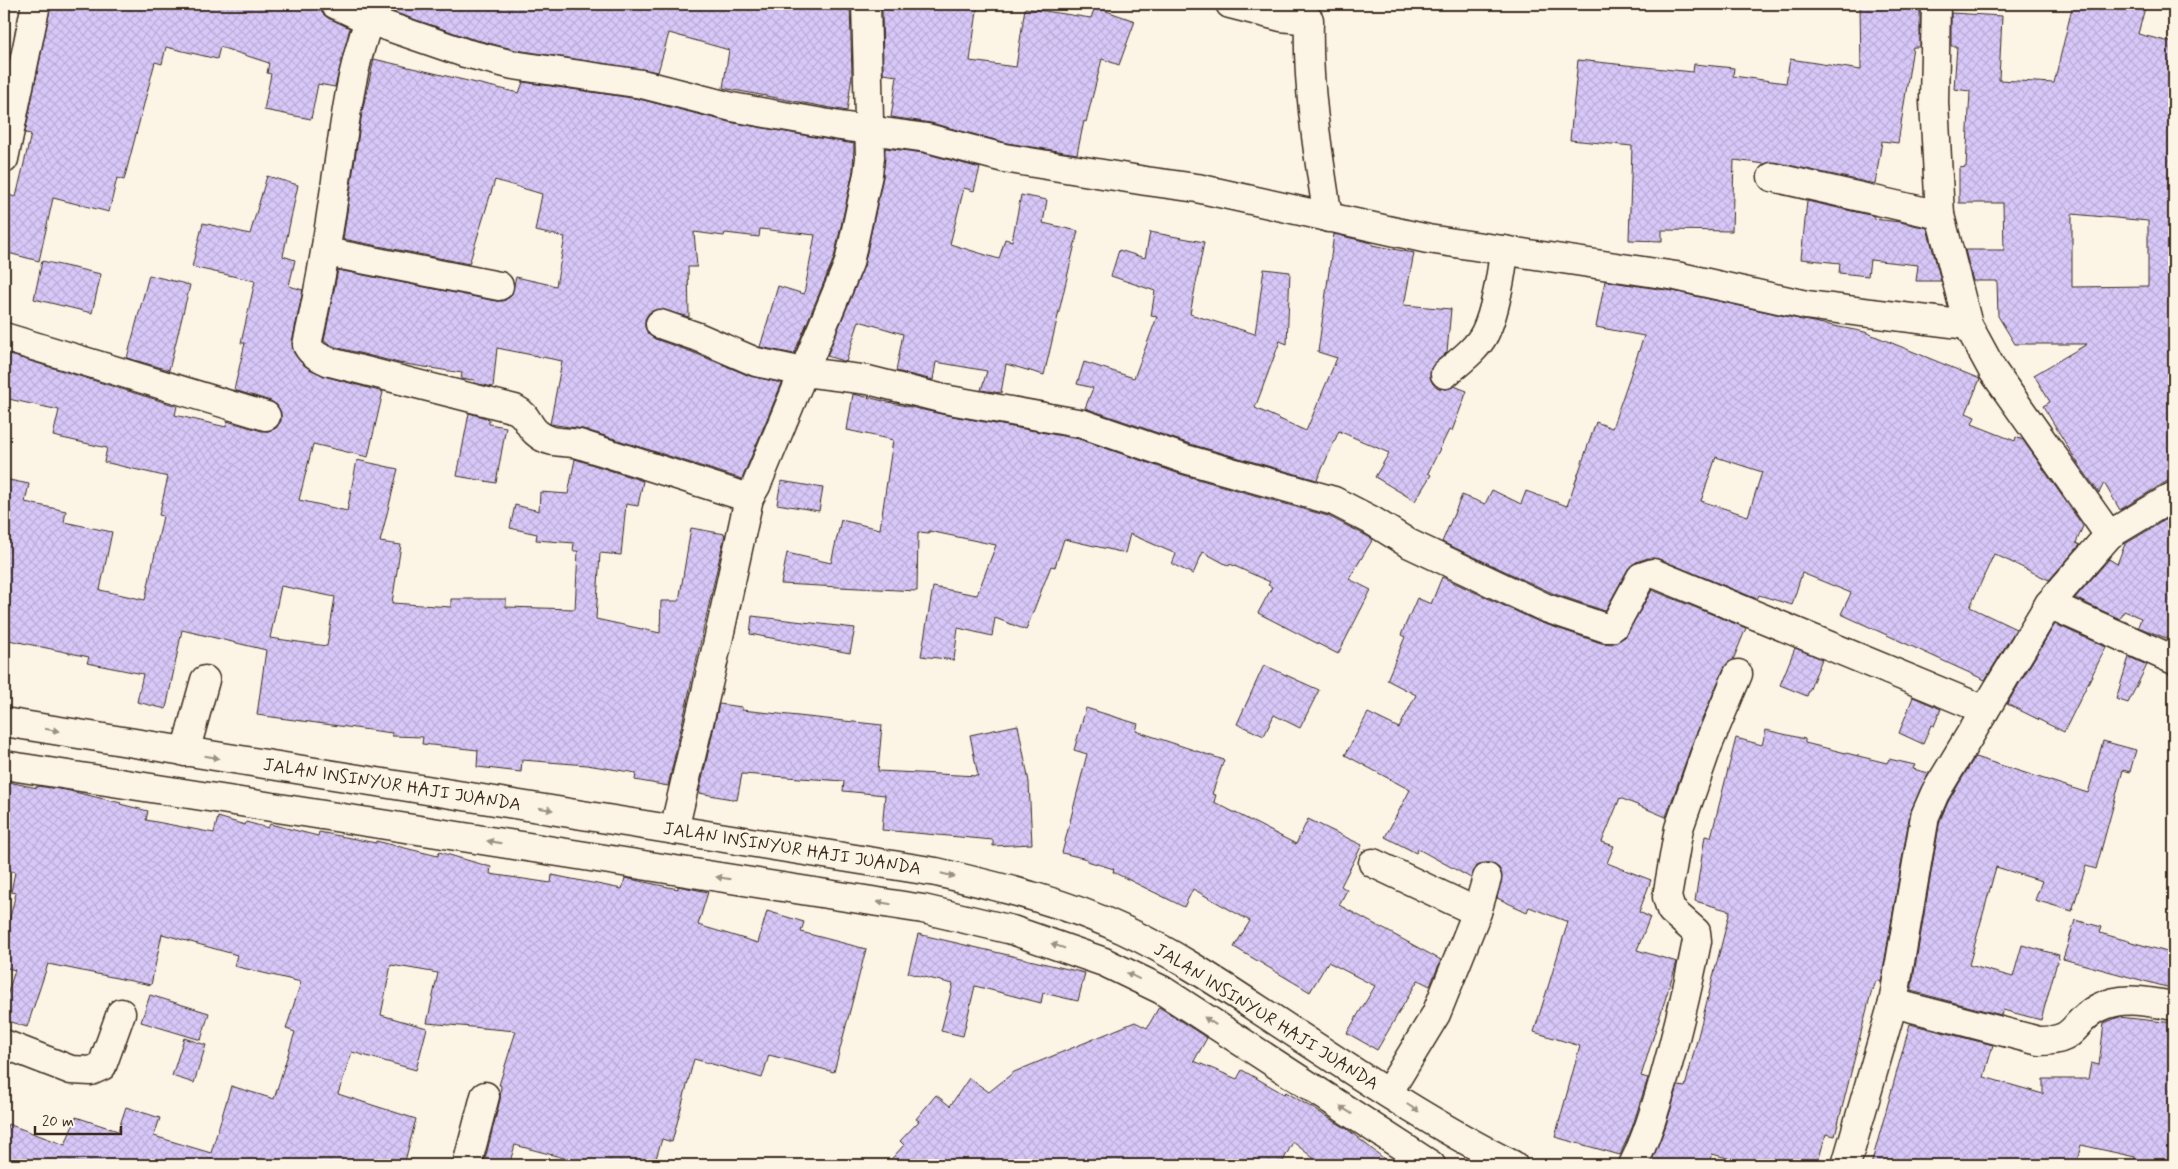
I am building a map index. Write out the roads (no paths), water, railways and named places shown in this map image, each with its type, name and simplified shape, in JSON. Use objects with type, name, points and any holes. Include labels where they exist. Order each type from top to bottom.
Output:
[{"type":"main road","points":[[4,159],[36,4]]},
{"type":"main road","points":[[336,4],[372,12],[465,54],[514,64],[642,84],[732,107],[927,138],[1013,160],[1197,188],[1428,239],[1676,276],[1806,305],[1968,325]]},
{"type":"main road","points":[[674,830],[749,498],[756,486],[849,263],[870,158],[868,130],[869,60],[866,4]]},
{"type":"main road","points":[[1936,4],[1934,102],[1940,215],[1968,325],[1993,371],[2109,535]]},
{"type":"main road","points":[[1241,5],[1281,17],[1312,12],[1309,59],[1315,129],[1328,218]]},
{"type":"main road","points":[[372,12],[346,113],[326,252],[307,345],[315,355],[330,362],[515,409],[524,413],[532,428],[549,440],[586,446],[749,498]]},
{"type":"main road","points":[[1772,177],[1940,215]]},
{"type":"main road","points":[[1445,374],[1470,353],[1485,333],[1502,272],[1504,250]]},
{"type":"main road","points":[[326,252],[499,286]]},
{"type":"main road","points":[[660,324],[698,337],[756,362],[804,372],[868,380],[944,399],[1083,424],[1185,458],[1334,501],[1383,527],[1408,543],[1546,608],[1606,628],[1611,628],[1615,625],[1641,577],[1653,573],[1985,710]]},
{"type":"main road","points":[[4,337],[266,416]]},
{"type":"main road","points":[[1846,1165],[1893,1003],[1925,816],[1939,786],[2049,604],[2109,535],[2174,496]]},
{"type":"main road","points":[[2049,604],[2174,660]]},
{"type":"main road","points":[[1633,1165],[1646,1139],[1687,996],[1697,941],[1696,932],[1671,910],[1667,897],[1679,828],[1708,745],[1738,674]]},
{"type":"main road","points":[[185,752],[205,680]]},
{"type":"main road","name":"JALAN INSINYUR HAJI JUANDA","points":[[4,722],[936,872],[1028,894],[1123,929],[1181,959],[1388,1093],[1475,1146],[1513,1165]]},
{"type":"main road","name":"JALAN INSINYUR HAJI JUANDA","points":[[4,765],[923,909],[1012,930],[1104,962],[1162,990],[1431,1165]]},
{"type":"main road","points":[[1373,863],[1477,912]]},
{"type":"main road","points":[[1388,1093],[1436,1014],[1477,912],[1487,878]]},
{"type":"main road","points":[[1893,1003],[2039,1041],[2056,1041],[2071,1034],[2084,1019],[2097,1009],[2114,1002],[2133,1000],[2174,1006]]},
{"type":"main road","points":[[4,1044],[71,1070],[91,1071],[102,1066],[120,1013]]},
{"type":"main road","points":[[467,1165],[485,1096]]}]
